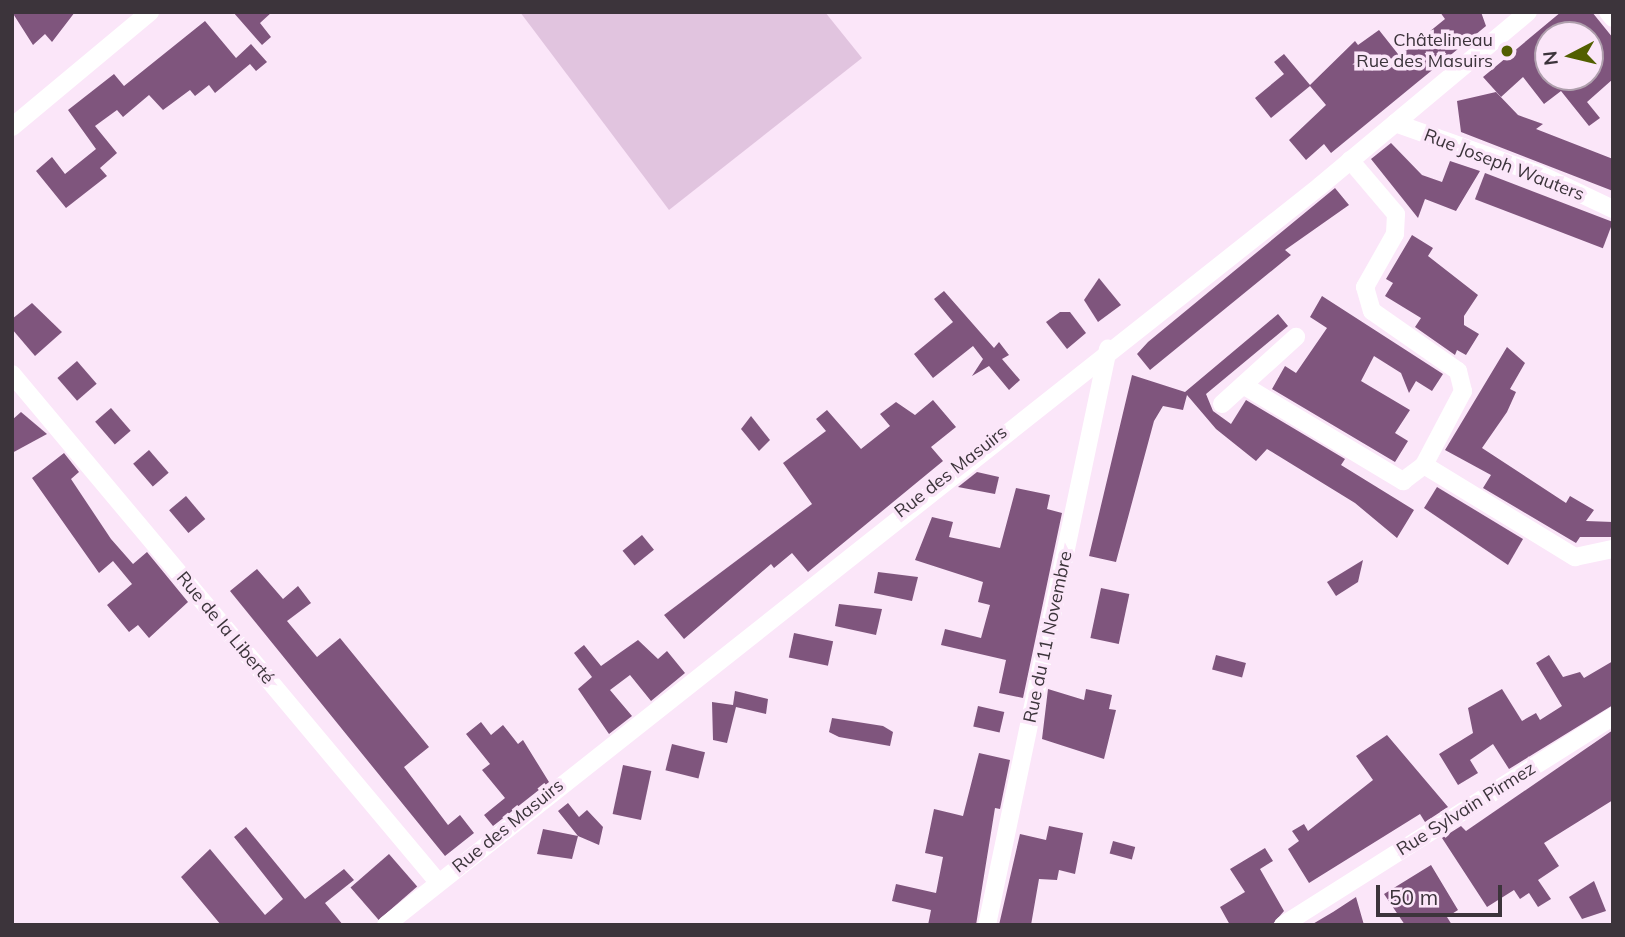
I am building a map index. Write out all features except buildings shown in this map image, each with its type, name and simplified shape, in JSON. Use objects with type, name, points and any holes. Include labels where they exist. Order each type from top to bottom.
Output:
[{"type":"street","points":[[12,127],[150,12]]},
{"type":"street","points":[[1608,12],[1613,18]]},
{"type":"street","name":"Rue des Masuirs","points":[[386,925],[1108,349],[1350,160],[1519,15]]},
{"type":"street","name":"Rue Joseph Wauters","points":[[1395,123],[1539,174],[1613,209]]},
{"type":"street","points":[[1243,385],[1403,481],[1424,465],[1463,390],[1458,371],[1371,311],[1366,287],[1395,234],[1396,214],[1350,160]]},
{"type":"street","points":[[1222,404],[1296,337]]},
{"type":"street","name":"Rue du 11 Novembre","points":[[987,925],[1108,349]]},
{"type":"street","name":"Rue de la Liberté","points":[[12,374],[438,882]]},
{"type":"street","points":[[1424,465],[1575,557],[1613,549]]},
{"type":"street","name":"Rue Sylvain Pirmez","points":[[1283,925],[1613,716]]},
{"type":"shaded area","points":[[520,12],[825,12],[862,58],[669,210]]},
{"type":"place","name":"Châtelineau Rue des Masuirs","points":[[1507,51]]}]
